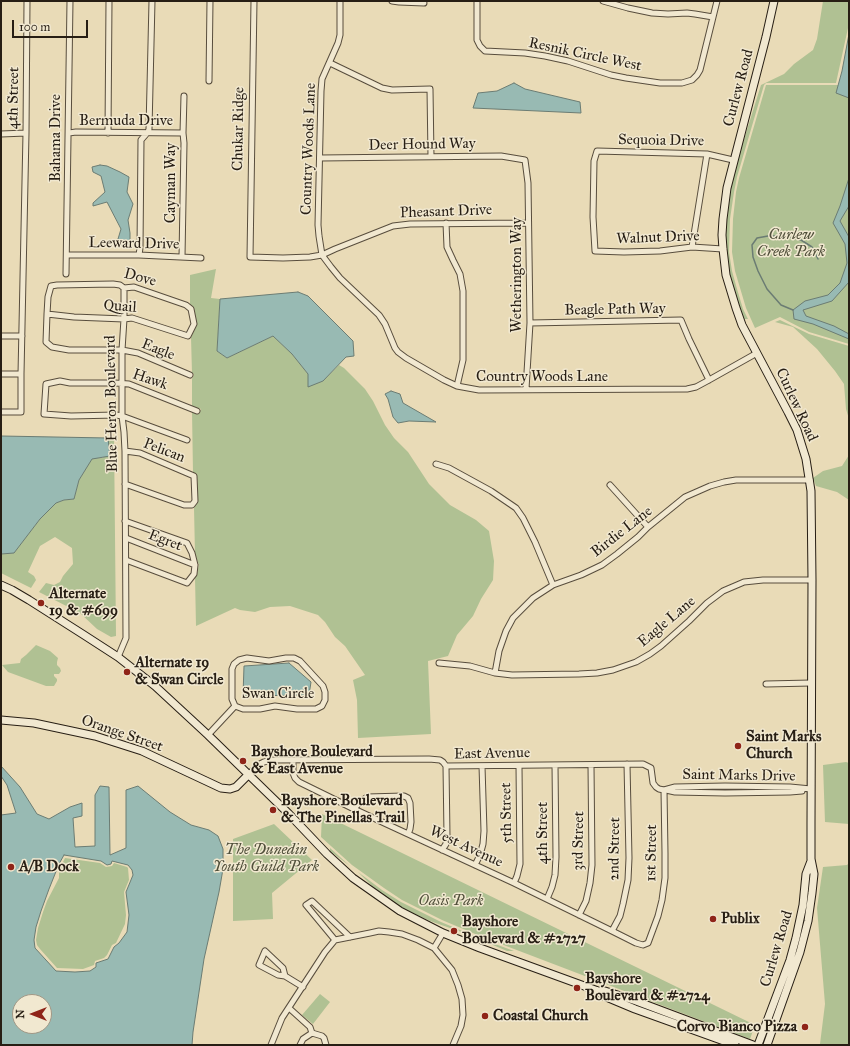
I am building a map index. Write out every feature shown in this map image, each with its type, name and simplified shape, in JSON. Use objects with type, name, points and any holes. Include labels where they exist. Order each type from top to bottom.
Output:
[{"type":"main road","name":"Curlew Road","points":[[766,1045],[795,967],[805,933],[814,874],[811,859],[812,580],[810,480],[806,459],[797,430],[742,325],[736,308],[726,275],[723,248],[723,219],[724,204],[733,160],[766,37],[774,1]]},
{"type":"main road","points":[[1,585],[29,600],[118,658],[155,686],[208,735],[353,878],[400,911],[443,933],[480,948],[598,991],[604,996],[635,1009],[735,1045]]},
{"type":"main road","name":"Orange Street","points":[[1,720],[34,723],[95,736],[142,751],[221,788],[230,789],[236,787],[248,775]]},
{"type":"main road","name":"Curlew Road","points":[[758,1045],[790,960],[803,906],[806,874],[811,859]]},
{"type":"main road","points":[[766,1045],[766,1035],[793,961],[796,938]]},
{"type":"main road","points":[[598,991],[606,991],[636,1001],[753,1045]]},
{"type":"street","name":"4th Street","points":[[1,412],[21,412],[27,1]]},
{"type":"street","name":"Bahama Drive","points":[[66,274],[70,1]]},
{"type":"street","points":[[108,1],[108,133]]},
{"type":"street","points":[[139,255],[142,140],[148,132],[152,1]]},
{"type":"street","points":[[209,81],[210,1]]},
{"type":"street","name":"Chukar Ridge","points":[[250,257],[254,1]]},
{"type":"street","name":"Country Woods Lane","points":[[340,1],[340,35],[330,64],[322,80],[321,91],[318,225],[322,255],[340,278],[379,315],[385,324],[398,352],[444,380],[457,386],[479,390],[687,389],[696,387],[757,353]]},
{"type":"street","points":[[392,1],[424,3]]},
{"type":"street","name":"Resnik Circle West","points":[[477,1],[477,40],[485,51],[525,53],[544,56],[568,61],[611,75],[660,83],[682,83],[692,80],[700,70],[713,18]]},
{"type":"street","points":[[603,1],[647,13],[687,13],[713,18],[717,1]]},
{"type":"street","points":[[330,64],[382,88],[397,90],[430,89],[431,157]]},
{"type":"street","name":"Cayman Way","points":[[182,257],[184,96]]},
{"type":"street","points":[[1,134],[26,133]]},
{"type":"street","name":"Bermuda Drive","points":[[69,133],[183,133]]},
{"type":"street","name":"Sequoia Drive","points":[[595,251],[593,217],[594,160],[597,151],[707,154],[733,160]]},
{"type":"street","points":[[692,247],[707,154]]},
{"type":"street","name":"Deer Hound Way","points":[[320,158],[502,156],[525,160]]},
{"type":"street","name":"Wetherington Way","points":[[525,160],[528,183],[530,324],[526,390]]},
{"type":"street","name":"Pheasant Drive","points":[[250,257],[283,258],[322,255],[393,226],[410,224],[528,223]]},
{"type":"street","points":[[446,224],[447,248],[460,274],[463,291],[463,360],[457,386]]},
{"type":"street","name":"Walnut Drive","points":[[595,251],[660,251],[692,247],[723,248]]},
{"type":"street","name":"Leeward Drive","points":[[67,255],[139,255],[201,258]]},
{"type":"street","name":"Dove","points":[[47,314],[48,297],[51,286],[113,284],[120,285],[124,288],[134,287],[186,305],[191,309],[194,324],[188,336]]},
{"type":"street","name":"Blue Heron Boulevard","points":[[118,658],[126,638],[125,451],[121,383],[124,288]]},
{"type":"street","name":"Quail","points":[[47,314],[74,317],[132,318],[188,336]]},
{"type":"street","name":"Eagle","points":[[47,314],[46,342],[52,347],[69,350],[122,350],[138,353],[190,375]]},
{"type":"street","name":"Beagle Path Way","points":[[530,324],[681,320],[709,380]]},
{"type":"street","points":[[1,336],[22,336]]},
{"type":"street","points":[[1,374],[21,374]]},
{"type":"street","name":"Hawk","points":[[122,416],[71,416],[44,414],[46,384],[60,381],[70,383],[129,384],[197,410]]},
{"type":"street","points":[[122,416],[187,440]]},
{"type":"street","name":"Pelican","points":[[125,451],[140,453],[194,476],[195,501],[192,505],[184,505],[125,484]]},
{"type":"street","points":[[436,464],[449,468],[492,491],[516,508],[523,518],[535,542],[553,585]]},
{"type":"street","name":"Birdie Lane","points":[[495,673],[499,651],[506,631],[513,618],[532,598],[553,585],[581,575],[602,564],[617,554],[685,497],[710,486],[736,480],[810,480]]},
{"type":"street","points":[[610,484],[648,527]]},
{"type":"street","points":[[125,521],[187,543],[192,553],[195,565],[194,574],[187,583],[126,560]]},
{"type":"street","name":"Egret","points":[[126,538],[195,565]]},
{"type":"street","name":"Eagle Lane","points":[[439,663],[470,666],[495,673],[512,675],[579,674],[613,670],[635,662],[657,649],[722,591],[744,582],[763,580],[812,580]]},
{"type":"street","name":"Swan Circle","points":[[247,658],[268,661],[294,658],[300,661],[323,686],[325,692],[325,700],[322,706],[316,709],[297,709],[275,706],[260,709],[243,709],[235,706],[232,699],[232,670],[234,664],[238,660],[247,658]]},
{"type":"street","points":[[766,684],[812,683]]},
{"type":"street","name":"Swan Circle","points":[[208,735],[235,706]]},
{"type":"street","name":"East Avenue","points":[[248,775],[258,764],[270,760],[429,759],[440,760],[446,766],[643,764],[651,768],[653,783],[656,787],[664,790]]},
{"type":"street","name":"West Avenue","points":[[293,760],[293,773],[295,778],[300,782],[354,809],[643,945]]},
{"type":"street","name":"2nd Street","points":[[612,931],[620,916],[628,880],[627,764]]},
{"type":"street","name":"4th Street","points":[[547,899],[552,887],[556,857],[555,765]]},
{"type":"street","name":"3rd Street","points":[[579,915],[586,901],[592,866],[591,765]]},
{"type":"street","points":[[442,850],[446,844],[447,836],[446,766]]},
{"type":"street","points":[[475,865],[483,844],[484,831],[482,766]]},
{"type":"street","name":"5th Street","points":[[514,883],[520,864],[519,766]]},
{"type":"street","name":"Saint Marks Drive","points":[[664,790],[675,787],[718,786],[790,787],[811,789]]},
{"type":"street","name":"1st Street","points":[[643,945],[648,942],[652,934],[662,900],[665,853],[664,790]]},
{"type":"street","points":[[354,809],[367,797],[404,796],[408,798],[410,803],[411,822],[408,834]]},
{"type":"street","points":[[335,940],[306,905],[312,901],[350,937]]},
{"type":"street","points":[[271,1045],[282,1018],[290,1008],[325,952],[335,940],[379,931],[402,934],[434,948],[452,970],[462,999],[463,1015],[454,1045]]},
{"type":"street","points":[[434,948],[443,933]]},
{"type":"street","points":[[285,976],[283,968],[265,951],[259,965],[285,976],[303,987]]},
{"type":"street","points":[[290,1008],[310,1027],[312,1033]]},
{"type":"street","points":[[300,1045],[303,1039],[312,1033]]},
{"type":"street","points":[[312,1033],[322,1036],[326,1045]]},
{"type":"green space","points":[[823,1],[849,1],[849,27],[836,83],[766,83],[764,85],[737,177],[730,219],[729,252],[737,289],[743,309],[748,319],[743,319],[732,287],[728,268],[725,235],[727,204],[735,168],[761,85],[784,74],[794,64],[813,50],[817,39]]},
{"type":"green space","name":"Curlew Creek Park","points":[[766,85],[849,85],[849,344],[809,332],[780,317],[755,328],[746,308],[735,271],[732,252],[733,219],[739,178]]},
{"type":"green space","points":[[216,269],[211,298],[220,299],[217,351],[227,358],[273,336],[292,354],[308,374],[308,386],[323,381],[339,365],[344,368],[365,389],[385,425],[394,438],[408,452],[429,484],[450,505],[476,520],[489,531],[494,561],[493,580],[481,599],[473,616],[457,635],[448,656],[428,661],[431,734],[358,738],[357,700],[353,680],[365,675],[345,646],[335,637],[325,622],[318,615],[290,606],[270,607],[255,612],[235,608],[196,626],[195,577],[199,564],[195,554],[194,508],[198,501],[197,475],[196,473],[193,473],[192,411],[199,414],[201,409],[192,406],[192,379],[194,374],[192,373],[191,337],[197,324],[193,308],[190,305],[190,275]]},
{"type":"green space","points":[[780,320],[809,334],[849,346],[849,419],[846,409],[844,384],[835,371],[817,349],[793,327],[775,322]]},
{"type":"green space","points":[[114,436],[116,636],[111,637],[97,629],[80,613],[39,592],[46,583],[54,585],[60,582],[73,564],[72,548],[55,537],[40,546],[28,572],[34,576],[36,580],[31,588],[1,573],[1,554],[14,552],[40,519],[56,503],[74,499],[79,480],[92,458],[103,458],[108,438]]},
{"type":"green space","points":[[849,455],[849,500],[837,492],[816,486],[813,478],[823,471],[842,466]]},
{"type":"green space","points":[[36,645],[50,651],[58,658],[57,665],[61,671],[59,674],[54,674],[57,681],[54,686],[46,686],[8,672],[2,665],[20,663],[21,659]]},
{"type":"green space","points":[[846,762],[849,763],[849,824],[825,822],[823,765]]},
{"type":"green space","name":"Oasis Park","points":[[322,814],[755,1025],[750,1039],[480,936],[442,920],[402,900],[352,865],[321,837]]},
{"type":"green space","name":"The Dunedin Youth Guild Park","points":[[274,824],[312,860],[272,893],[273,919],[233,921],[233,839]]},
{"type":"green space","points":[[330,848],[350,866],[330,851]]},
{"type":"green space","points":[[65,858],[100,863],[106,867],[112,866],[114,863],[128,868],[129,880],[124,892],[126,915],[125,924],[116,943],[112,945],[107,955],[104,958],[95,961],[94,965],[83,969],[57,968],[37,945],[36,940],[43,912],[59,878],[59,870]]},
{"type":"green space","points":[[849,863],[849,1045],[823,1045],[820,1044],[825,1004],[817,908],[823,867],[847,865]]},
{"type":"green space","points":[[358,872],[401,902],[441,922],[514,951],[507,951],[467,934],[430,921],[397,906],[383,897]]},
{"type":"green space","points":[[320,994],[330,1002],[313,1024],[302,1015]]},
{"type":"water","points":[[849,34],[849,98],[836,93]]},
{"type":"water","points":[[514,83],[525,89],[580,102],[581,113],[473,108],[478,93],[497,91]]},
{"type":"water","points":[[100,165],[107,166],[129,177],[127,192],[133,204],[128,220],[130,246],[111,245],[118,239],[121,229],[107,202],[93,206],[93,203],[105,192],[101,176],[93,172],[92,167]]},
{"type":"water","points":[[849,178],[849,206],[840,221],[849,237],[849,282],[832,301],[803,310],[806,316],[834,326],[849,334],[849,339],[813,324],[794,319],[793,310],[805,301],[828,295],[840,283],[847,263],[845,244],[833,223]]},
{"type":"water","points":[[298,292],[308,296],[353,341],[354,356],[346,357],[323,381],[308,387],[308,374],[292,354],[273,336],[227,358],[217,351],[220,299]]},
{"type":"water","points":[[391,391],[400,394],[403,403],[436,422],[409,421],[398,423],[393,417],[385,394]]},
{"type":"water","points":[[1,436],[108,438],[110,456],[92,459],[79,480],[74,499],[56,503],[40,519],[14,553],[1,554]]},
{"type":"water","points":[[289,663],[311,682],[309,695],[243,696],[244,666]]},
{"type":"water","points":[[1,766],[20,787],[37,814],[49,819],[70,807],[82,803],[82,816],[73,818],[75,847],[95,846],[95,795],[100,786],[109,787],[110,855],[126,848],[126,790],[138,786],[170,812],[191,825],[209,830],[218,836],[223,849],[223,869],[204,959],[192,1045],[1,1045],[1,815],[16,813],[7,785],[1,776]],"holes":[[[64,855],[101,861],[107,865],[111,864],[112,861],[128,865],[132,870],[133,875],[126,892],[129,915],[127,932],[114,947],[108,959],[96,963],[96,967],[90,971],[56,971],[35,948],[34,940],[41,911],[59,864]]]},
{"type":"waterway","points":[[793,310],[781,305],[767,289],[753,257],[752,245],[757,238],[768,236],[785,236],[801,240],[812,247],[818,259]]},
{"type":"place","name":"Alternate 19 & #699","points":[[41,603]]},
{"type":"place","name":"Alternate 19 & Swan Circle","points":[[127,672]]},
{"type":"place","name":"Saint Marks Church","points":[[738,746]]},
{"type":"place","name":"Bayshore Boulevard & East Avenue","points":[[243,761]]},
{"type":"place","name":"Bayshore Boulevard & The Pinellas Trail","points":[[273,810]]},
{"type":"place","name":"A/B Dock","points":[[11,867]]},
{"type":"place","name":"Publix","points":[[713,919]]},
{"type":"place","name":"Bayshore Boulevard & #2727","points":[[454,931]]},
{"type":"place","name":"Bayshore Boulevard & #2724","points":[[577,988]]},
{"type":"place","name":"Coastal Church","points":[[485,1016]]},
{"type":"place","name":"Corvo Bianco Pizza","points":[[805,1027]]}]
